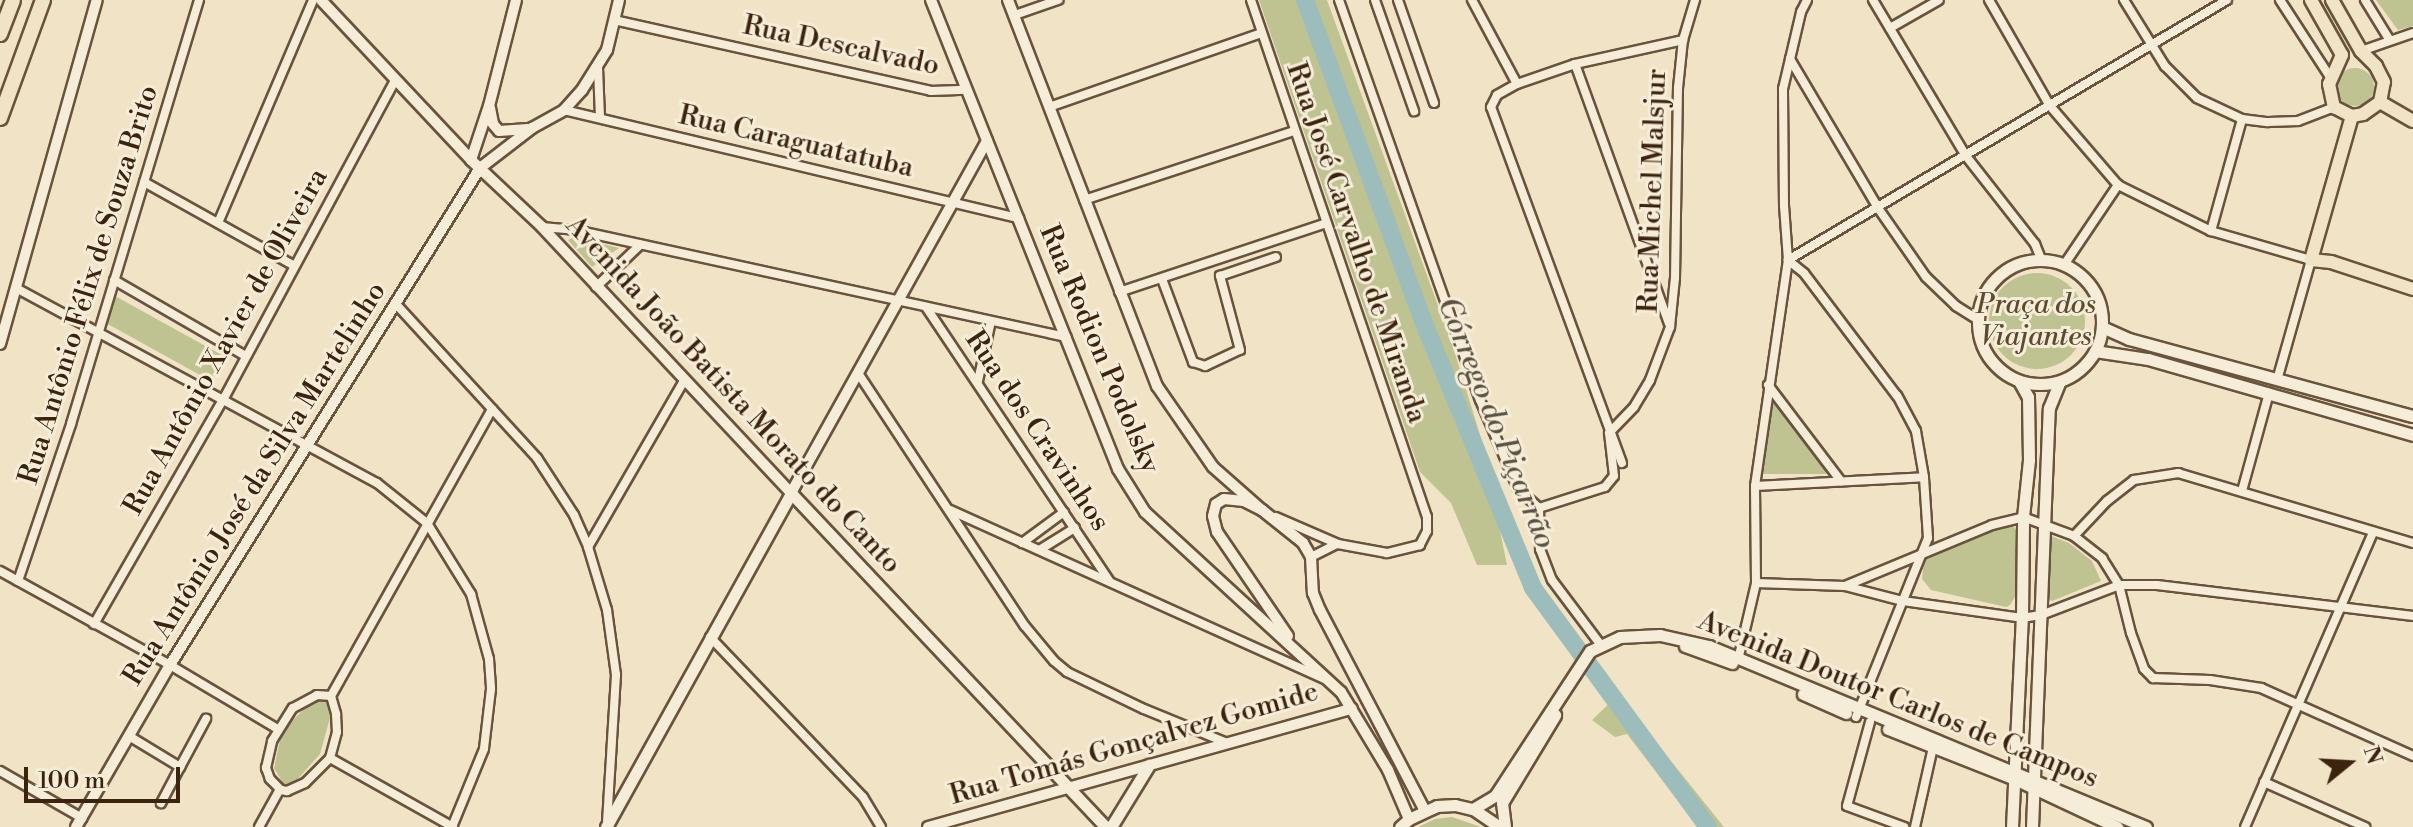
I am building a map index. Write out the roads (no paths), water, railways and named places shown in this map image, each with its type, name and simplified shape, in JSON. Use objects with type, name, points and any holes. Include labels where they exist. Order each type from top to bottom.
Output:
[{"type":"highway","points":[[0,34],[13,0]]},
{"type":"highway","points":[[0,118],[43,0]]},
{"type":"main road","points":[[2311,0],[2342,55],[2329,91],[2334,107],[2352,116],[2371,111],[2380,102],[2384,91],[2382,74],[2361,51],[2332,0]]},
{"type":"main road","points":[[2380,102],[2413,121]]},
{"type":"main road","points":[[2352,116],[2311,260],[2331,262],[2413,289]]},
{"type":"main road","points":[[2041,259],[2064,265],[2077,272],[2096,296],[2102,327],[2095,351],[2079,371],[2059,383],[2031,385],[2006,375],[1987,357],[1981,345],[1977,319],[1985,292],[2002,272],[2041,259]]},
{"type":"main road","points":[[2102,327],[2143,343],[2278,377],[2413,416]]},
{"type":"main road","points":[[2095,351],[2148,359],[2413,435]]},
{"type":"main road","points":[[2012,827],[2022,618],[2023,517],[2029,460],[2028,397],[2019,381]]},
{"type":"main road","points":[[2032,827],[2049,408],[2059,383]]},
{"type":"main road","points":[[606,826],[791,493]]},
{"type":"main road","name":"Avenida João Batista Morato do Canto","points":[[791,493],[1108,827]]},
{"type":"main road","name":"Avenida Doutor Carlos de Campos","points":[[1595,650],[1636,634],[1682,637],[1857,713],[2015,774],[2117,827]]},
{"type":"main road","points":[[1473,809],[1495,796],[1580,667],[1595,650]]},
{"type":"main road","points":[[1503,827],[1502,803],[1580,667]]},
{"type":"main road","name":"Avenida Doutor Carlos de Campos","points":[[1857,713],[1870,722],[1933,747],[2015,774]]},
{"type":"main road","points":[[1108,827],[1149,765]]},
{"type":"main road","name":"Avenida Doutor Carlos de Campos","points":[[2033,783],[2146,827]]},
{"type":"main road","points":[[1405,823],[1425,811],[1446,806],[1473,809],[1503,827]]},
{"type":"street","points":[[0,344],[97,0]]},
{"type":"street","name":"Rua Antônio Félix de Souza Brito","points":[[18,581],[98,334],[199,0]]},
{"type":"street","points":[[218,223],[313,0]]},
{"type":"street","name":"Avenida João Batista Morato do Canto","points":[[321,0],[471,160],[542,227],[791,493]]},
{"type":"street","points":[[471,160],[489,106],[516,0]]},
{"type":"street","points":[[564,110],[598,68],[607,50],[619,0]]},
{"type":"street","name":"Rua Rodion Podolsky","points":[[931,0],[1118,469],[1145,512],[1332,682],[1388,770],[1405,823]]},
{"type":"street","points":[[1008,0],[1157,386],[1178,421],[1213,467],[1295,534],[1311,557],[1313,593],[1320,610],[1425,811]]},
{"type":"street","points":[[1015,15],[1058,0]]},
{"type":"street","name":"Rua José Carvalho de Miranda","points":[[1251,0],[1420,500],[1427,531],[1420,545],[1387,553],[1338,544],[1262,510]]},
{"type":"street","points":[[1339,0],[1480,400],[1518,489],[1539,508],[1540,549],[1552,580],[1595,650]]},
{"type":"street","points":[[1375,0],[1414,111]]},
{"type":"street","points":[[1398,0],[1434,103]]},
{"type":"street","points":[[1472,0],[1517,84]]},
{"type":"street","name":"Rua Michel Malsjur","points":[[1609,433],[1642,394],[1670,327],[1675,278],[1676,130],[1683,40],[1695,0]]},
{"type":"street","points":[[1737,661],[1756,583],[1755,486],[1788,260],[1784,206],[1783,89],[1807,0]]},
{"type":"street","points":[[1873,0],[1966,156],[2035,244],[2041,259]]},
{"type":"street","points":[[1890,28],[1939,0]]},
{"type":"street","points":[[1989,0],[2050,106],[2118,185],[2211,231],[2311,260],[2278,377]]},
{"type":"street","points":[[2124,0],[2151,46],[2180,84],[2197,98],[2242,119],[2298,121],[2334,107]]},
{"type":"street","points":[[1788,260],[2227,0]]},
{"type":"street","points":[[2280,0],[2332,80]]},
{"type":"street","points":[[2369,1],[2389,39]]},
{"type":"street","name":"Rua Descalvado","points":[[614,20],[931,91],[966,90]]},
{"type":"street","points":[[1049,107],[1262,33]]},
{"type":"street","points":[[2361,51],[2413,33]]},
{"type":"street","points":[[1622,463],[1492,113],[1497,95],[1517,84],[1575,64],[1683,40]]},
{"type":"street","points":[[1789,58],[1878,208],[1926,277],[1956,306],[1977,319]]},
{"type":"street","points":[[1575,64],[1670,327]]},
{"type":"street","points":[[598,68],[600,118]]},
{"type":"street","name":"Rua Antônio Xavier de Oliveira","points":[[94,624],[224,398],[244,355],[395,81]]},
{"type":"street","points":[[489,106],[493,124],[499,131],[499,153]]},
{"type":"street","name":"Rua Caraguatatuba","points":[[564,110],[1019,218]]},
{"type":"street","name":"Rua Antônio José da Silva Martelinho","points":[[79,822],[170,665],[480,168],[532,128],[564,110]]},
{"type":"street","points":[[2211,231],[2242,119]]},
{"type":"street","points":[[479,135],[532,128]]},
{"type":"street","points":[[1084,200],[1294,131]]},
{"type":"street","points":[[791,493],[956,202],[987,141]]},
{"type":"street","points":[[144,182],[293,265]]},
{"type":"street","points":[[2064,265],[2118,185]]},
{"type":"street","points":[[1119,292],[1326,223]]},
{"type":"street","points":[[542,227],[575,230],[1066,337]]},
{"type":"street","points":[[596,287],[640,245]]},
{"type":"street","points":[[1162,279],[1193,362],[1205,366],[1240,350],[1220,276],[1276,257]]},
{"type":"street","points":[[1788,260],[1804,273],[1897,396],[1916,431],[1924,477],[1928,538],[1857,713]]},
{"type":"street","points":[[114,280],[244,355]]},
{"type":"street","points":[[16,288],[377,483],[427,523],[471,594],[489,659],[491,689],[484,749],[452,827],[330,758]]},
{"type":"street","points":[[395,303],[557,485],[588,547],[607,610],[616,675],[606,826]]},
{"type":"street","name":"Rua dos Cravinhos","points":[[926,307],[1110,581]]},
{"type":"street","points":[[978,381],[991,321]]},
{"type":"street","points":[[858,373],[1025,626],[1054,661],[1067,672],[1144,709],[1225,742]]},
{"type":"street","points":[[588,547],[684,381]]},
{"type":"street","points":[[1768,385],[1841,481]]},
{"type":"street","points":[[2242,491],[2269,393]]},
{"type":"street","points":[[331,696],[305,698],[278,729],[266,768],[270,779],[280,789],[287,791],[305,783],[330,758],[337,732],[331,696],[492,409]]},
{"type":"street","points":[[1539,508],[1605,487],[1614,476],[1609,433]]},
{"type":"street","points":[[2074,536],[2119,490],[2152,474],[2178,473],[2413,543]]},
{"type":"street","points":[[1755,486],[1924,477]]},
{"type":"street","points":[[1262,510],[1232,497],[1216,504],[1213,516],[1217,532],[1296,648]]},
{"type":"street","points":[[947,509],[1332,682]]},
{"type":"street","points":[[1022,543],[1064,512]]},
{"type":"street","points":[[1845,586],[1992,525],[2023,517],[2074,536],[2102,558],[2119,585],[2144,669],[2153,678],[2234,682],[2261,688],[2413,756]]},
{"type":"street","points":[[1041,549],[1075,528]]},
{"type":"street","points":[[2245,827],[2373,532]]},
{"type":"street","points":[[1311,557],[1338,544]]},
{"type":"street","points":[[0,571],[278,729]]},
{"type":"street","points":[[1756,583],[1845,586],[1903,601],[2022,618],[2041,615],[2119,585],[2157,585],[2235,597],[2341,605],[2413,616]]},
{"type":"street","points":[[710,637],[863,797],[881,827]]},
{"type":"street","name":"Rua Tomás Gonçalvez Gomide","points":[[928,827],[1352,709]]},
{"type":"street","points":[[161,803],[206,719]]},
{"type":"street","points":[[1870,722],[1847,806],[1904,827]]},
{"type":"street","points":[[129,736],[180,767]]},
{"type":"street","points":[[1915,827],[1933,747]]},
{"type":"street","points":[[0,771],[79,822]]},
{"type":"street","points":[[2264,782],[2365,827]]},
{"type":"street","points":[[259,827],[280,789]]},
{"type":"street","points":[[957,827],[966,815]]},
{"type":"waterway","name":"Córrego do Piçarrão","points":[[1305,0],[1421,316],[1533,588],[1708,827]]},
{"type":"park label","name":"Praça dos Viajantes","points":[[2036,321]]}]
